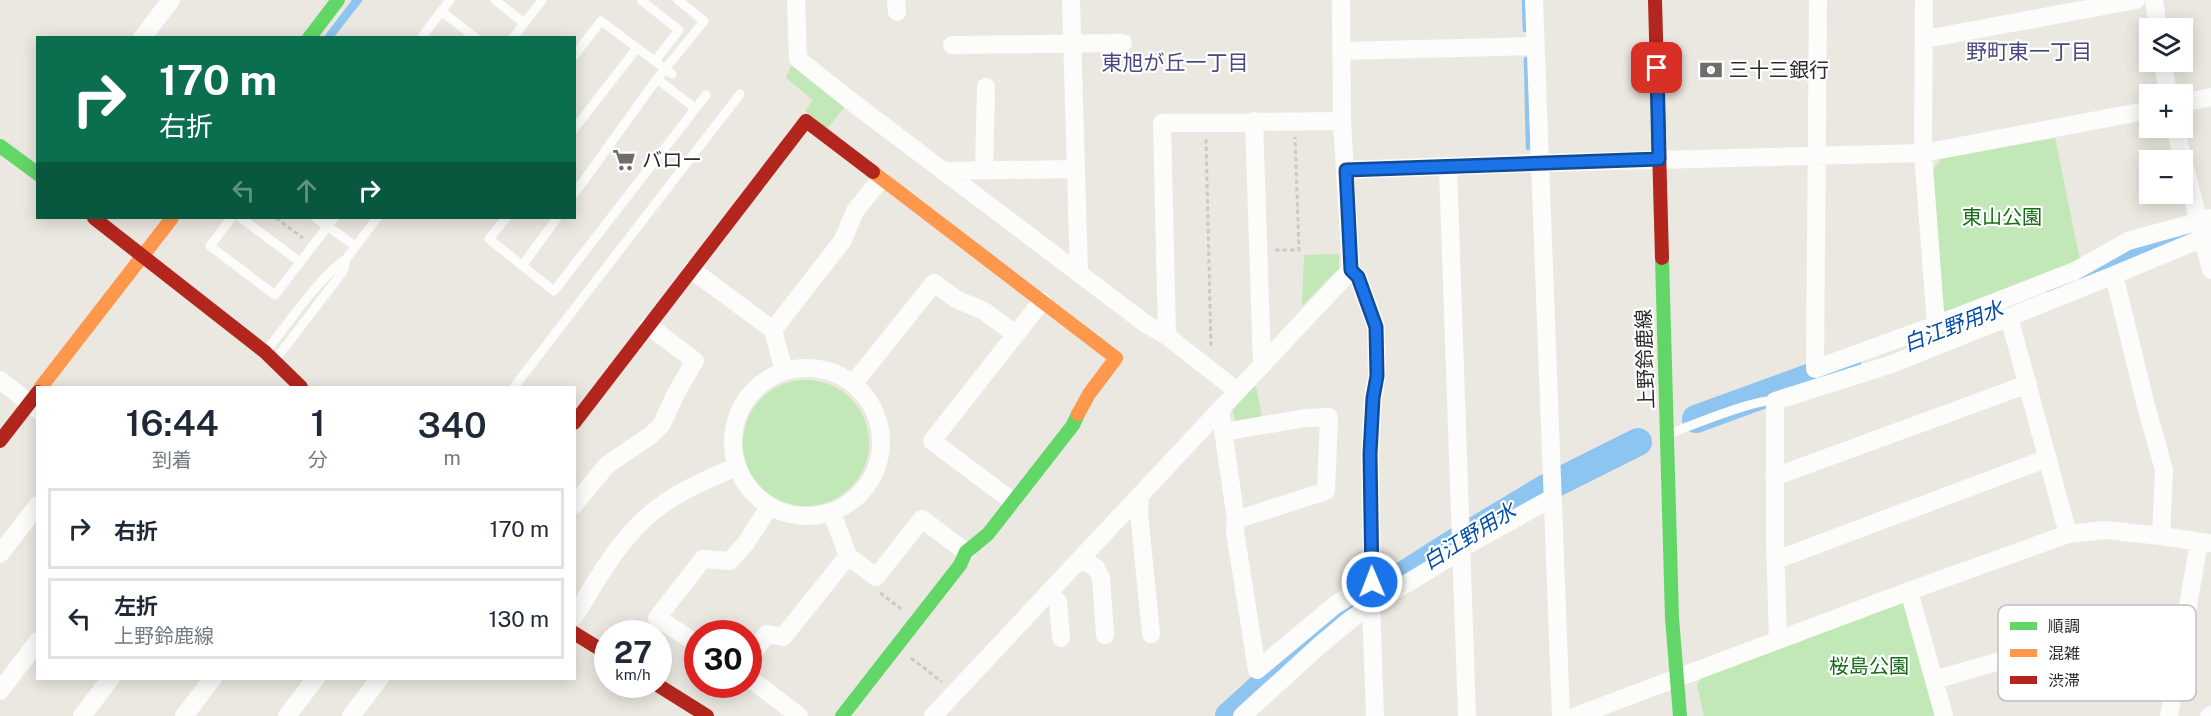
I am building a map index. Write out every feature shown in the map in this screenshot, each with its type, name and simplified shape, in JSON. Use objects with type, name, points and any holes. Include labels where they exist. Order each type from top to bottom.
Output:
[{"type":"street","points":[[144,36],[171,0]]},
{"type":"street","points":[[311,36],[338,0]]},
{"type":"street","points":[[796,0],[798,59],[1079,274],[1146,324],[1167,336],[1237,391]]},
{"type":"street","points":[[1071,0],[1079,274]]},
{"type":"street","points":[[1220,409],[1255,676],[1335,604],[1372,582],[1370,454],[1373,398],[1377,376],[1376,327],[1358,277],[1351,270],[1342,121],[1341,0]]},
{"type":"street","points":[[1534,0],[1561,716]]},
{"type":"street","name":"上野鈴鹿線","points":[[1655,0],[1667,435],[1676,679],[1680,716]]},
{"type":"street","points":[[1818,0],[1815,369],[2075,271],[2110,267],[2128,241],[2204,229]]},
{"type":"street","points":[[1924,0],[1923,153],[1936,325]]},
{"type":"street","points":[[1925,39],[2136,0]]},
{"type":"street","points":[[2154,0],[2157,18]]},
{"type":"street","points":[[952,45],[1123,43]]},
{"type":"street","points":[[1342,51],[1535,46]]},
{"type":"street","points":[[984,171],[986,87]]},
{"type":"street","points":[[2193,101],[2211,97]]},
{"type":"street","points":[[1346,170],[1923,153],[2139,112]]},
{"type":"street","points":[[576,420],[806,121],[1116,358],[1089,394],[1073,425],[988,534],[966,552],[960,565],[842,716]]},
{"type":"street","points":[[1254,121],[1262,364]]},
{"type":"street","points":[[1167,336],[1162,123],[1342,121]]},
{"type":"street","points":[[2178,138],[2204,229],[2211,270]]},
{"type":"street","points":[[0,146],[36,173]]},
{"type":"street","points":[[1448,168],[1467,716]]},
{"type":"street","points":[[943,171],[1076,169]]},
{"type":"street","points":[[773,330],[843,240],[855,211],[881,179]]},
{"type":"street","points":[[95,219],[270,356],[300,386]]},
{"type":"street","points":[[42,386],[171,219]]},
{"type":"street","points":[[1778,639],[1774,477],[1775,401],[1892,364],[2009,317],[2110,267],[2204,229]]},
{"type":"street","points":[[2110,267],[2164,470],[2161,536]]},
{"type":"street","points":[[692,270],[773,330],[784,371]]},
{"type":"street","points":[[933,716],[1351,270]]},
{"type":"street","points":[[853,384],[934,283],[956,298],[984,311],[1015,334]]},
{"type":"street","points":[[1012,501],[932,441],[1042,301]]},
{"type":"street","points":[[2009,317],[2068,534]]},
{"type":"street","points":[[576,503],[607,465],[651,435],[662,424],[676,393],[696,361],[649,326]]},
{"type":"street","points":[[818,370],[837,375],[853,384],[875,415],[879,427],[881,452],[876,469],[862,490],[847,504],[832,513],[799,516],[769,507],[744,483],[736,467],[733,440],[740,409],[753,392],[784,371],[818,370]]},
{"type":"street","points":[[0,380],[35,402],[0,441]]},
{"type":"street","points":[[1774,477],[2028,384]]},
{"type":"street","points":[[1223,432],[1306,418],[1329,417],[1326,491],[1236,520]]},
{"type":"street","points":[[1776,560],[2048,458]]},
{"type":"street","points":[[576,614],[621,544],[640,523],[655,510],[695,485],[736,467]]},
{"type":"street","points":[[1242,716],[1319,646],[1371,605],[1452,556],[1552,490]]},
{"type":"street","points":[[1140,496],[1139,513],[1151,634]]},
{"type":"street","points":[[684,635],[657,618],[703,559],[730,561],[746,543],[769,507]]},
{"type":"street","points":[[0,554],[36,508]]},
{"type":"street","points":[[832,513],[848,556],[876,577],[922,519],[966,552]]},
{"type":"street","points":[[1576,716],[1778,639],[2068,534],[2105,531],[2205,543],[2192,605]]},
{"type":"street","points":[[762,640],[767,634],[783,637],[848,556]]},
{"type":"street","points":[[1080,559],[1096,568],[1101,578],[1105,635]]},
{"type":"street","points":[[1909,591],[1944,716]]},
{"type":"street","points":[[1048,593],[1058,602],[1061,638]]},
{"type":"street","points":[[1371,605],[1376,716]]},
{"type":"street","points":[[576,634],[594,645]]},
{"type":"street","points":[[0,691],[36,644]]},
{"type":"street","points":[[1934,680],[1998,661]]},
{"type":"street","points":[[82,716],[109,680]]},
{"type":"street","points":[[184,716],[211,680]]},
{"type":"street","points":[[287,716],[314,680]]},
{"type":"street","points":[[351,716],[378,680]]},
{"type":"street","points":[[762,688],[799,716]]},
{"type":"street","points":[[672,694],[707,716]]},
{"type":"street","points":[[2169,716],[2172,701]]},
{"type":"lane","points":[[422,36],[450,0]]},
{"type":"lane","points":[[495,0],[506,3],[524,23]]},
{"type":"lane","points":[[514,36],[542,0]]},
{"type":"lane","points":[[641,0],[679,30],[655,61]]},
{"type":"lane","points":[[576,191],[657,79],[669,72],[704,21],[678,0]]},
{"type":"lane","points":[[441,11],[473,36]]},
{"type":"lane","points":[[576,54],[602,21],[669,72]]},
{"type":"lane","points":[[576,126],[637,48]]},
{"type":"lane","points":[[657,79],[695,108]]},
{"type":"lane","points":[[515,386],[740,94]]},
{"type":"lane","points":[[505,219],[489,239],[555,291],[706,95]]},
{"type":"lane","points":[[230,219],[210,246],[275,295],[333,219]]},
{"type":"lane","points":[[242,219],[300,262]]},
{"type":"lane","points":[[317,219],[356,246]]},
{"type":"lane","points":[[270,356],[344,270],[346,259],[376,219]]},
{"type":"lane","points":[[522,266],[556,219]]},
{"type":"lane","points":[[1667,435],[1735,410],[1768,400],[1775,401]]},
{"type":"path","points":[[1258,250],[1299,250],[1295,121]]},
{"type":"path","points":[[1205,122],[1212,372]]},
{"type":"path","points":[[896,646],[955,692]]},
{"type":"green space","points":[[792,64],[846,105],[827,129],[805,111],[813,100],[786,78]]},
{"type":"green space","name":"東山公園","points":[[2055,138],[2080,260],[1949,314],[1941,308],[1932,171],[1941,159]]},
{"type":"green space","points":[[1339,254],[1339,268],[1302,306],[1304,255]]},
{"type":"green space","points":[[806,380],[830,385],[850,399],[864,419],[869,443],[864,467],[850,487],[830,501],[806,506],[782,501],[762,487],[748,467],[743,443],[748,419],[762,399],[782,385]]},
{"type":"green space","points":[[1253,386],[1256,386],[1262,418],[1236,423],[1232,408]]},
{"type":"green space","name":"桜島公園","points":[[1898,601],[1905,604],[1936,716],[1704,716],[1697,685],[1702,677]]},
{"type":"water","points":[[352,0],[363,0],[335,36],[325,36]]},
{"type":"waterway","name":"白江野用水","points":[[1524,0],[1525,30]]},
{"type":"waterway","name":"白江野用水","points":[[1526,59],[1528,148]]},
{"type":"waterway","name":"白江野用水","points":[[2059,285],[2143,251],[2211,228]]},
{"type":"waterway","name":"白江野用水","points":[[1696,419],[1847,364]]},
{"type":"waterway","name":"白江野用水","points":[[1229,716],[1346,612],[1546,488],[1638,442]]},
{"type":"traffic: fast","points":[[311,36],[338,0]]},
{"type":"traffic: fast","points":[[0,146],[36,173]]},
{"type":"traffic: fast","points":[[1662,258],[1672,618],[1680,716]]},
{"type":"traffic: fast","points":[[842,716],[960,565],[966,552],[988,534],[1073,425],[1078,414]]},
{"type":"traffic: slow","points":[[873,172],[1116,358],[1089,394],[1078,414]]},
{"type":"traffic: slow","points":[[42,386],[171,219]]},
{"type":"traffic: jam","points":[[1655,0],[1662,258]]},
{"type":"traffic: jam","points":[[576,420],[806,121],[873,172]]},
{"type":"traffic: jam","points":[[95,219],[265,352],[300,386]]},
{"type":"traffic: jam","points":[[0,441],[36,395]]},
{"type":"traffic: jam","points":[[576,634],[594,645]]},
{"type":"traffic: jam","points":[[672,694],[707,716]]},
{"type":"place","name":"三十三銀行","points":[[1711,70]]},
{"type":"place","name":"バロー","points":[[624,160]]},
{"type":"district","name":"野町東一丁目","points":[[2029,51]]},
{"type":"district","name":"東旭が丘一丁目","points":[[1175,62]]},
{"type":"route","points":[[1372,582],[1370,454],[1373,398],[1377,376],[1376,327],[1358,277],[1351,270],[1346,170],[1659,159],[1657,68]]}]
